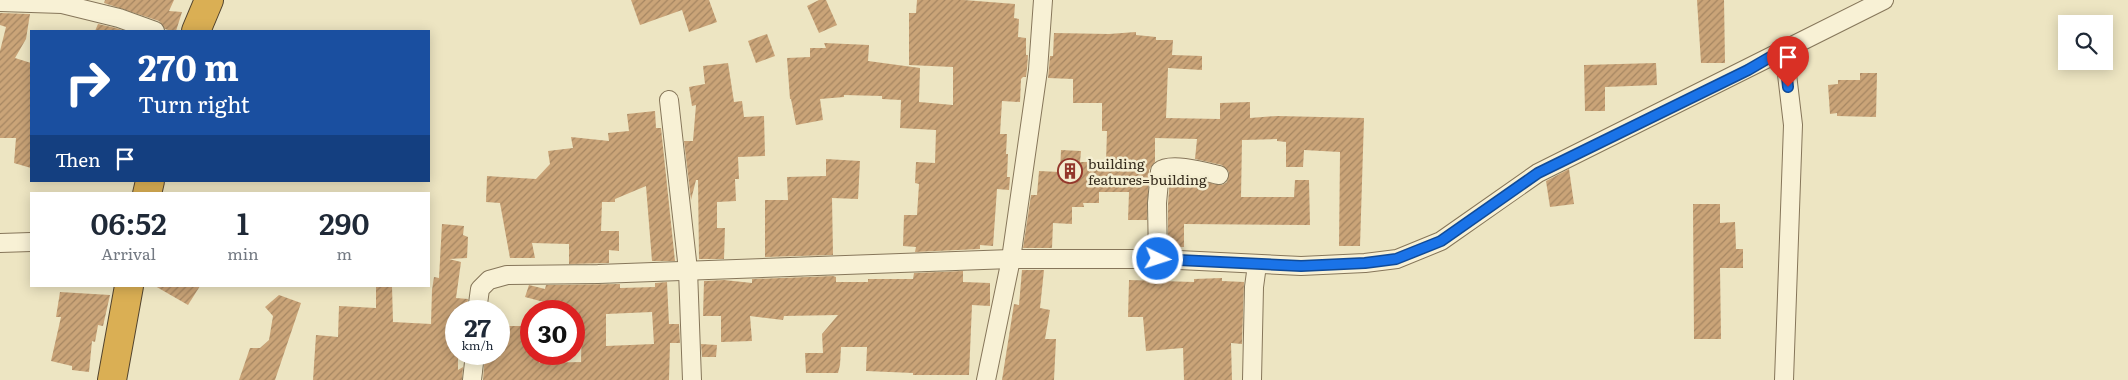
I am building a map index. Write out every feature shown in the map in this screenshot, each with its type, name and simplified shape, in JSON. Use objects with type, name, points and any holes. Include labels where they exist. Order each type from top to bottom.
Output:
[{"type":"highway","points":[[196,30],[210,0]]},
{"type":"highway","points":[[112,380],[129,287]]},
{"type":"street","points":[[986,380],[1010,259],[1038,70],[1043,0]]},
{"type":"street","points":[[478,300],[480,289],[489,280],[507,275],[1010,259],[1158,259],[1301,266],[1365,263],[1396,259],[1441,241],[1538,173],[1748,70],[1784,49],[1884,0]]},
{"type":"street","points":[[0,2],[62,4],[119,18],[152,30]]},
{"type":"street","points":[[1784,49],[1793,125],[1784,380]]},
{"type":"street","points":[[669,100],[688,270],[692,380]]},
{"type":"street","points":[[1158,259],[1157,203],[1160,171],[1167,168],[1197,170],[1219,176]]},
{"type":"street","points":[[0,243],[30,242]]},
{"type":"street","points":[[1252,380],[1254,287],[1257,265]]},
{"type":"street","points":[[472,380],[474,365]]},
{"type":"building","points":[[105,0],[174,0],[169,11],[182,12],[176,30],[168,30],[159,21],[104,3]]},
{"type":"building","points":[[631,0],[709,0],[717,22],[689,32],[682,10],[640,25]]},
{"type":"building","points":[[819,0],[826,0],[837,25],[819,33],[807,6]]},
{"type":"building","points":[[917,0],[964,0],[1015,4],[1014,18],[1019,19],[1018,37],[1026,38],[1027,69],[1026,77],[1021,79],[1020,102],[1002,101],[1000,134],[1007,134],[1007,177],[1010,177],[1009,190],[997,189],[993,246],[980,245],[980,249],[915,252],[916,247],[903,246],[904,215],[917,215],[919,184],[915,183],[916,162],[935,163],[936,130],[900,128],[901,100],[882,99],[882,96],[844,95],[844,97],[820,99],[823,120],[796,125],[790,99],[787,58],[810,57],[810,48],[826,48],[824,43],[869,45],[868,61],[920,68],[919,102],[953,105],[953,67],[909,65],[909,13],[916,13]]},
{"type":"building","points":[[1697,0],[1724,0],[1725,63],[1701,63]]},
{"type":"building","points":[[0,13],[30,14],[26,39],[15,58],[30,63],[30,168],[14,163],[16,138],[0,138],[0,51],[6,27],[0,25]]},
{"type":"building","points":[[98,24],[121,30],[95,30]]},
{"type":"building","points":[[1136,32],[1136,35],[1156,37],[1156,40],[1173,40],[1172,55],[1202,56],[1202,70],[1168,68],[1166,118],[1220,119],[1220,103],[1250,102],[1250,118],[1277,116],[1364,118],[1360,246],[1339,246],[1340,152],[1304,150],[1303,167],[1286,167],[1286,142],[1277,141],[1277,139],[1242,140],[1241,197],[1294,197],[1295,180],[1309,180],[1310,225],[1184,224],[1184,247],[1168,247],[1170,178],[1222,185],[1227,182],[1229,172],[1222,165],[1195,159],[1197,139],[1155,138],[1155,162],[1149,170],[1147,220],[1128,220],[1129,192],[1099,192],[1099,203],[1083,203],[1084,207],[1072,207],[1072,224],[1053,223],[1052,248],[1023,248],[1031,195],[1037,195],[1039,171],[1060,172],[1061,150],[1081,151],[1080,162],[1106,162],[1107,131],[1102,131],[1102,103],[1073,103],[1073,79],[1048,78],[1050,56],[1053,56],[1054,33],[1109,34]]},
{"type":"building","points":[[767,34],[775,56],[756,63],[748,41]]},
{"type":"building","points":[[728,63],[734,102],[742,101],[744,117],[764,116],[765,156],[738,157],[739,179],[735,179],[736,201],[717,202],[717,228],[725,228],[724,259],[699,259],[698,180],[696,180],[691,200],[684,141],[693,141],[696,105],[692,106],[689,87],[705,84],[703,66]]},
{"type":"building","points":[[1656,63],[1657,85],[1605,87],[1605,111],[1585,111],[1584,65]]},
{"type":"building","points":[[1860,73],[1877,73],[1876,117],[1837,116],[1837,113],[1830,114],[1828,85],[1838,84],[1838,80],[1860,80]]},
{"type":"building","points":[[655,111],[656,128],[661,128],[675,261],[652,261],[646,186],[615,199],[615,202],[602,202],[601,231],[619,231],[619,251],[609,250],[609,263],[569,264],[569,244],[532,243],[535,258],[510,258],[500,203],[486,202],[487,176],[536,179],[550,164],[548,151],[573,148],[571,137],[609,141],[608,133],[629,131],[627,114]]},
{"type":"building","points":[[826,159],[860,161],[858,199],[832,198],[833,255],[765,257],[765,200],[788,200],[787,177],[826,176]]},
{"type":"building","points":[[1569,169],[1574,204],[1550,207],[1546,181]]},
{"type":"building","points":[[1693,204],[1720,204],[1720,223],[1735,222],[1736,249],[1743,249],[1743,268],[1720,268],[1721,339],[1694,339]]},
{"type":"building","points":[[442,224],[464,226],[463,235],[468,237],[467,258],[449,259],[461,262],[456,298],[468,300],[445,300],[445,365],[458,365],[458,370],[463,367],[462,380],[313,380],[316,335],[338,337],[339,306],[376,308],[376,287],[392,287],[393,322],[431,324],[434,277],[439,278]]},
{"type":"building","points":[[1022,270],[1044,270],[1040,308],[1050,310],[1045,339],[1056,339],[1054,380],[1002,380],[1014,304],[1019,305]]},
{"type":"building","points":[[963,271],[963,282],[990,283],[990,306],[972,305],[969,375],[913,375],[913,373],[866,371],[867,347],[841,347],[838,373],[806,373],[805,353],[823,353],[822,334],[838,315],[784,316],[783,320],[750,316],[752,341],[721,342],[721,316],[703,316],[704,281],[724,280],[752,283],[752,279],[833,276],[836,277],[836,282],[868,282],[868,279],[913,279],[914,273]]},
{"type":"building","points":[[1222,278],[1222,281],[1244,282],[1242,344],[1231,343],[1232,380],[1184,380],[1183,348],[1146,351],[1143,317],[1128,317],[1129,280],[1194,282],[1194,279]]},
{"type":"building","points":[[667,282],[669,324],[679,324],[680,343],[670,343],[669,380],[483,380],[484,365],[510,365],[510,326],[520,326],[520,365],[585,365],[585,300],[536,300],[525,297],[529,285],[545,289],[546,285],[620,284],[620,288],[655,287],[655,283]],"holes":[[[652,312],[654,344],[606,346],[606,314]]]},
{"type":"building","points":[[157,287],[199,287],[188,305]]},
{"type":"building","points":[[60,292],[110,295],[103,326],[98,325],[95,342],[92,341],[89,372],[72,370],[72,366],[51,361],[61,317],[56,317]]},
{"type":"building","points":[[279,295],[301,303],[275,380],[239,380],[250,348],[260,348],[269,340],[273,316],[265,307]]},
{"type":"building","points":[[701,344],[717,345],[716,357],[702,357]]},
{"type":"place","name":"building features=building","points":[[1070,171]]},
{"type":"route","points":[[1158,259],[1301,266],[1365,263],[1396,259],[1441,241],[1538,173],[1748,70],[1784,49],[1788,87]]}]
